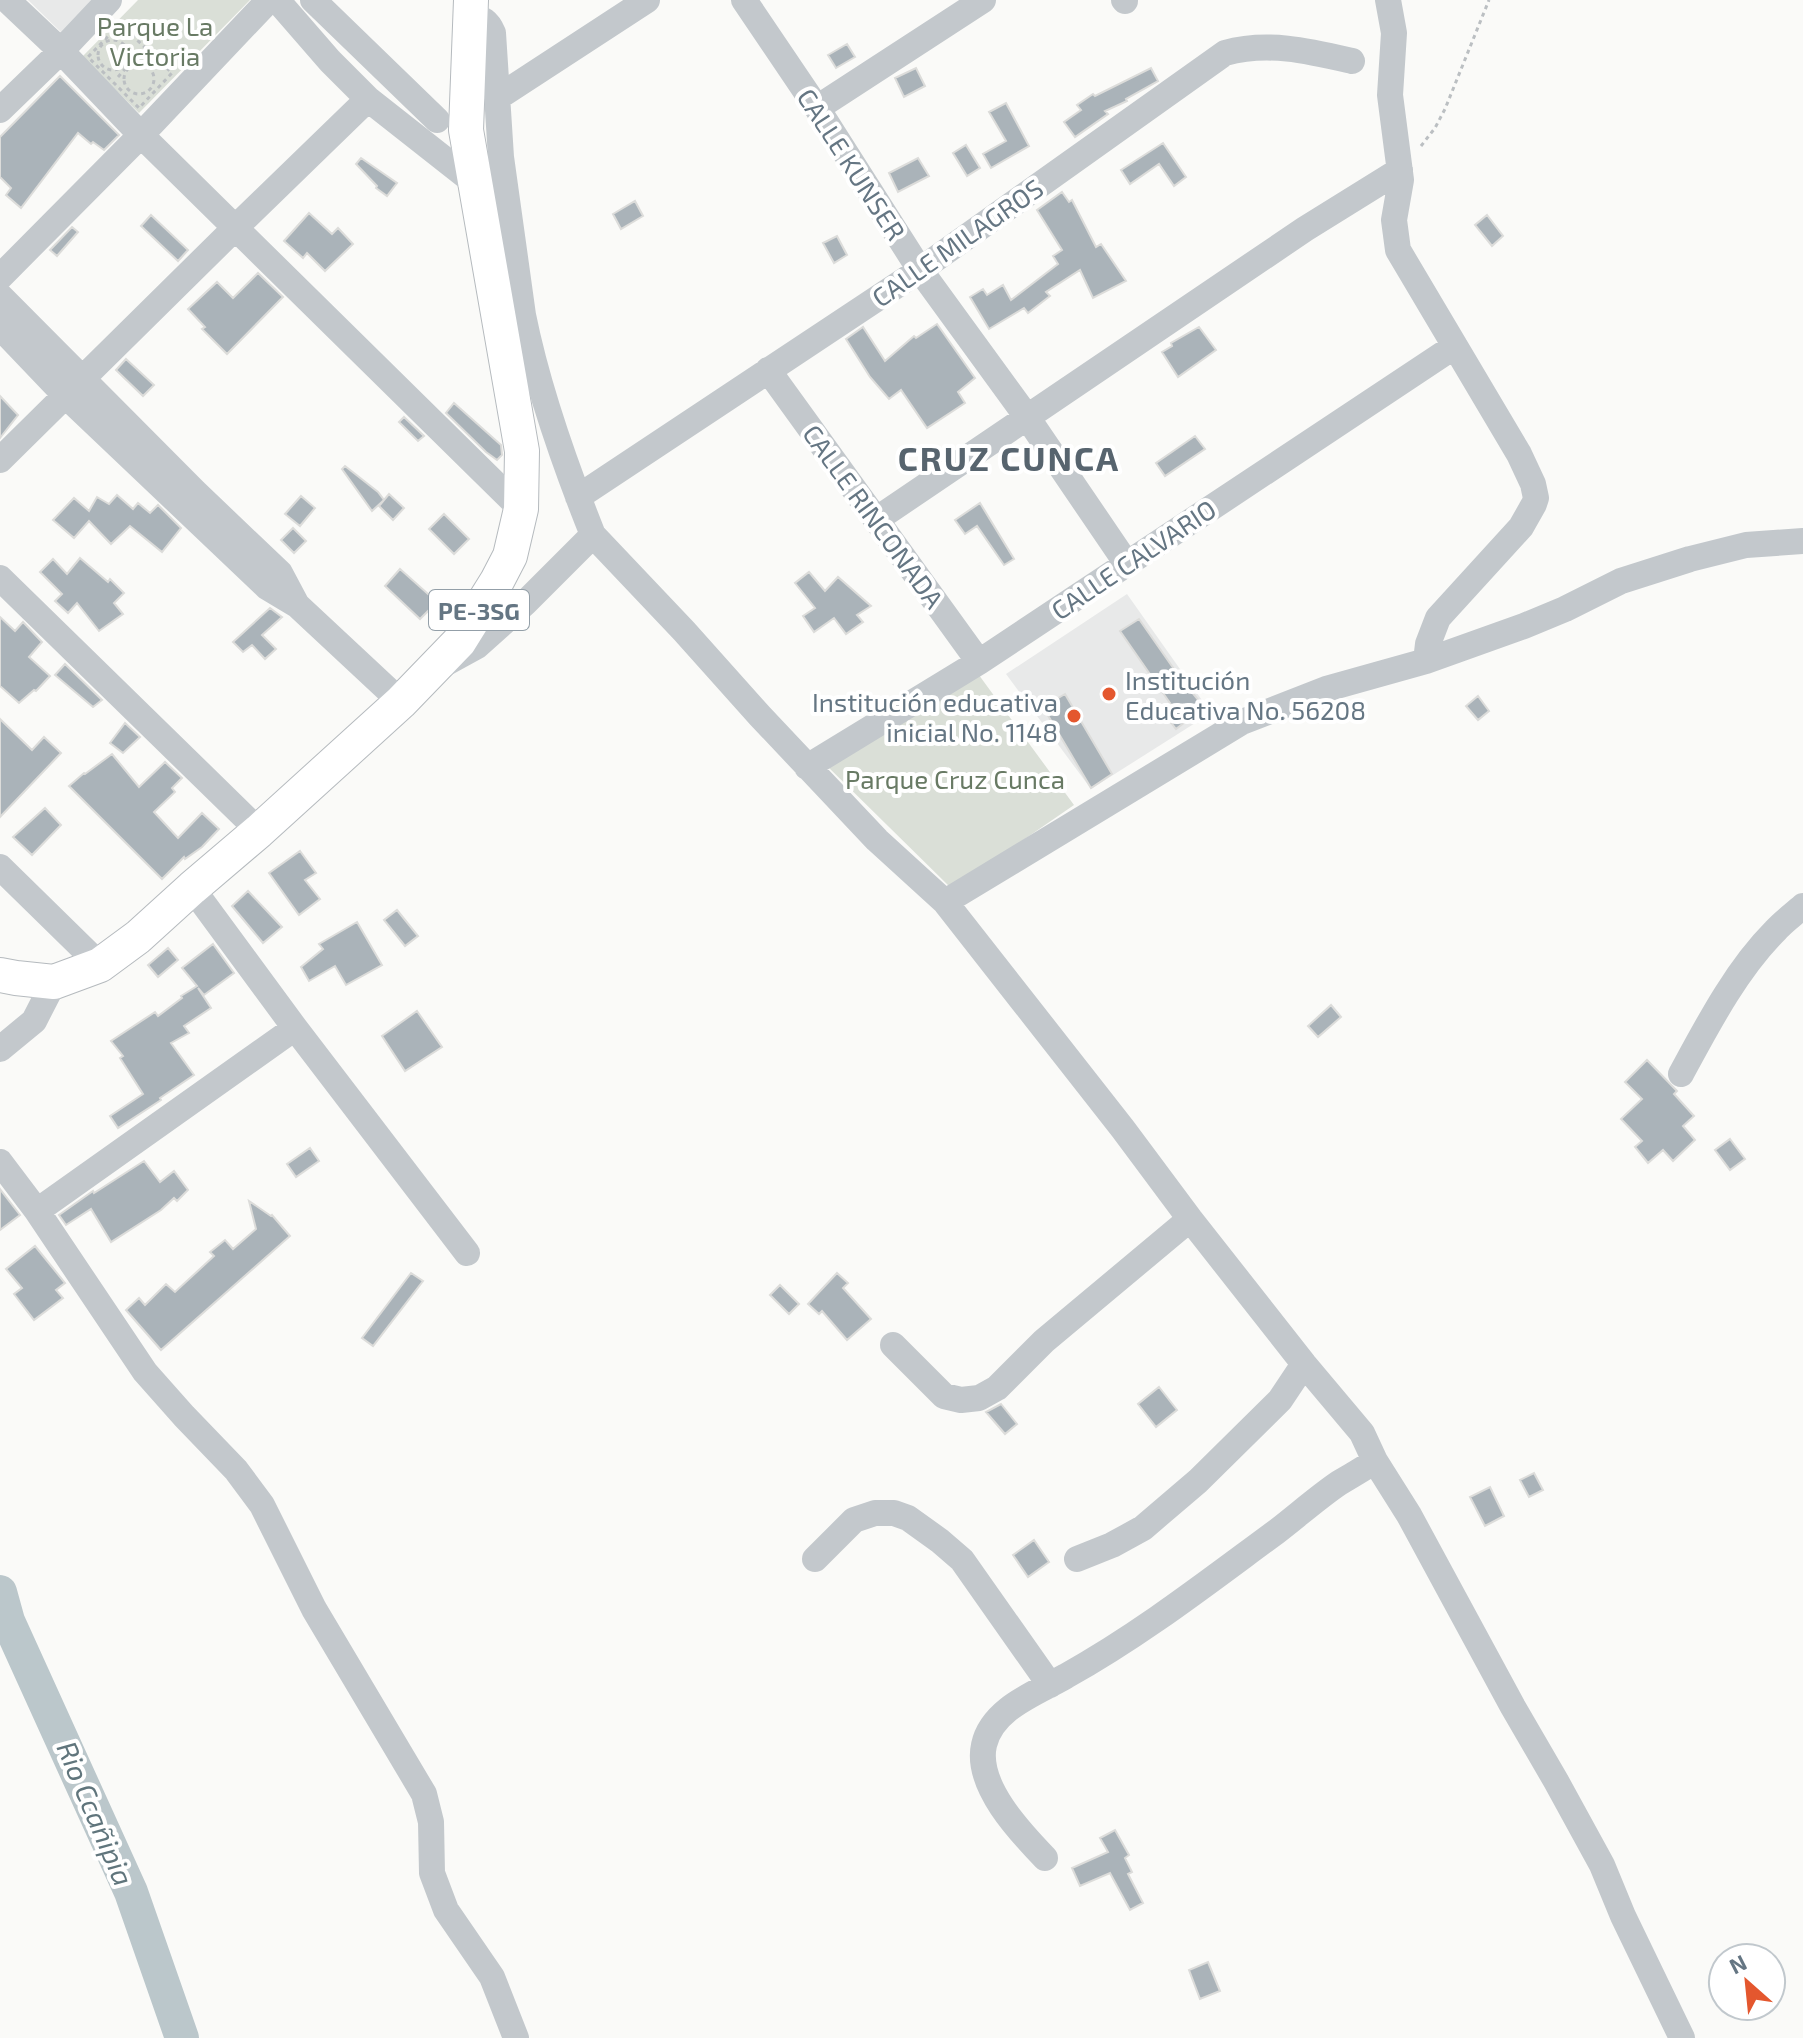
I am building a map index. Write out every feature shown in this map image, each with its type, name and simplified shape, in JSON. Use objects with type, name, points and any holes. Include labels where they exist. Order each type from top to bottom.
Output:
[{"type":"main road","name":"PE-3SG","points":[[0,975],[54,982],[100,965],[138,937],[401,702],[459,642],[510,556],[521,509],[522,451],[512,318],[476,184],[466,130],[470,8]]},
{"type":"street","points":[[7,0],[521,509]]},
{"type":"street","points":[[0,110],[109,0]]},
{"type":"street","points":[[0,277],[269,0]]},
{"type":"street","points":[[277,0],[368,99],[476,184]]},
{"type":"street","points":[[313,0],[437,120]]},
{"type":"street","points":[[497,98],[647,0]]},
{"type":"street","name":"CALLE KUNSER","points":[[744,0],[920,270],[1027,417],[1127,564]]},
{"type":"street","points":[[817,108],[983,0]]},
{"type":"street","points":[[1388,0],[1394,33],[1390,95],[1401,180],[1394,220],[1398,250],[1519,454],[1536,498],[1521,527],[1438,618],[1428,644],[1426,661]]},
{"type":"street","points":[[470,8],[489,25],[493,33],[512,318],[529,347],[593,535],[877,840],[945,902],[1190,1219],[1362,1433],[1602,1865],[1682,2038]]},
{"type":"street","name":"CALLE MILAGROS","points":[[578,497],[920,270],[1225,53],[1258,46],[1352,61]]},
{"type":"street","points":[[0,460],[368,99]]},
{"type":"street","points":[[877,519],[1305,229],[1400,170]]},
{"type":"street","points":[[0,296],[34,347],[188,499],[280,573],[297,605],[401,702]]},
{"type":"street","points":[[0,327],[34,347]]},
{"type":"street","name":"CALLE CALVARIO","points":[[807,767],[979,662],[1455,346]]},
{"type":"street","name":"CALLE RINCONADA","points":[[768,370],[979,662]]},
{"type":"street","points":[[428,674],[477,646],[593,535]]},
{"type":"street","points":[[945,902],[1242,722],[1326,689],[1426,661],[1524,626],[1621,581],[1746,545],[1803,541]]},
{"type":"street","points":[[0,578],[259,831]]},
{"type":"street","points":[[0,867],[100,965]]},
{"type":"street","points":[[192,888],[467,1253]]},
{"type":"street","points":[[1681,1074],[1707,1026],[1745,968],[1774,932],[1803,906]]},
{"type":"street","points":[[0,1049],[34,1021],[54,982]]},
{"type":"street","points":[[37,1211],[295,1028]]},
{"type":"street","points":[[0,1162],[37,1211],[145,1372],[236,1470],[262,1505],[314,1609],[424,1794],[431,1822],[432,1873],[446,1910],[492,1977],[516,2038]]},
{"type":"street","points":[[893,1345],[944,1396],[961,1400],[979,1398],[997,1388],[1044,1341],[1190,1219]]},
{"type":"street","points":[[1077,1559],[1143,1528],[1198,1481],[1280,1400],[1304,1364]]},
{"type":"street","points":[[1045,1858],[999,1804],[984,1768],[984,1745],[992,1726],[1029,1695],[1082,1667],[1186,1598],[1338,1484],[1375,1461]]},
{"type":"street","points":[[815,1559],[854,1520],[875,1513],[894,1513],[908,1518],[962,1560],[1050,1685]]},
{"type":"path","points":[[1400,170],[1435,128],[1445,109],[1489,0]]},
{"type":"path","points":[[120,24],[172,73],[139,108],[113,82],[88,57],[120,24]]},
{"type":"path","points":[[110,40],[123,43],[128,51],[127,60],[117,69],[104,66],[99,58],[99,49],[110,40]]},
{"type":"path","points":[[113,82],[144,47]]},
{"type":"path","points":[[138,65],[146,67],[152,73],[153,85],[143,94],[133,93],[124,84],[127,71],[138,65]]},
{"type":"shaded area","points":[[28,0],[102,0],[66,37]]},
{"type":"shaded area","name":"Institución Educativa No. 56208","points":[[1127,594],[1211,713],[1091,789],[1006,674]]},
{"type":"green space","name":"Parque La Victoria","points":[[138,0],[250,0],[139,113],[82,57]]},
{"type":"green space","name":"Parque Cruz Cunca","points":[[976,671],[1074,805],[952,889],[824,763]]},
{"type":"building","points":[[847,44],[855,57],[836,68],[828,55]]},
{"type":"building","points":[[916,68],[925,86],[904,97],[895,78]]},
{"type":"building","points":[[1151,68],[1158,81],[1105,111],[1108,114],[1075,137],[1064,122],[1081,110],[1077,105],[1093,94],[1095,96]]},
{"type":"building","points":[[60,76],[119,135],[104,150],[78,133],[21,208],[6,195],[11,188],[0,177],[0,137]]},
{"type":"building","points":[[1006,103],[1029,146],[991,168],[983,154],[1006,141],[989,112]]},
{"type":"building","points":[[1163,143],[1186,177],[1174,186],[1159,164],[1130,184],[1121,170]]},
{"type":"building","points":[[966,145],[980,168],[967,176],[953,153]]},
{"type":"building","points":[[361,158],[397,183],[387,196],[356,164]]},
{"type":"building","points":[[918,158],[929,176],[898,192],[889,173]]},
{"type":"building","points":[[1062,192],[1069,202],[1072,200],[1096,247],[1101,244],[1126,281],[1093,298],[1080,270],[1046,292],[1050,296],[1028,313],[1024,308],[989,329],[970,297],[983,289],[987,295],[1003,285],[1011,300],[1058,264],[1053,256],[1062,250],[1037,210]]},
{"type":"building","points":[[635,201],[643,216],[621,229],[613,214]]},
{"type":"building","points":[[309,213],[332,234],[338,228],[353,244],[325,271],[307,253],[303,258],[284,241]]},
{"type":"building","points":[[151,215],[188,250],[178,261],[141,226]]},
{"type":"building","points":[[1487,215],[1503,236],[1492,246],[1475,225]]},
{"type":"building","points":[[72,227],[78,232],[57,256],[50,250]]},
{"type":"building","points":[[837,236],[847,255],[834,263],[823,243]]},
{"type":"building","points":[[258,273],[283,297],[227,354],[202,329],[205,327],[188,309],[217,282],[233,298]]},
{"type":"building","points":[[937,324],[975,378],[958,392],[965,403],[927,428],[901,390],[889,399],[870,377],[846,339],[863,327],[885,361],[914,336],[916,338]]},
{"type":"building","points":[[1199,327],[1216,350],[1178,377],[1162,352],[1172,346],[1171,343]]},
{"type":"building","points":[[126,359],[154,385],[143,396],[116,370]]},
{"type":"building","points":[[0,396],[18,415],[0,438]]},
{"type":"building","points":[[454,403],[501,445],[502,455],[497,460],[446,413]]},
{"type":"building","points":[[404,417],[424,436],[418,441],[399,422]]},
{"type":"building","points":[[1195,436],[1205,449],[1165,476],[1156,463]]},
{"type":"building","points":[[345,466],[384,500],[372,511],[342,469]]},
{"type":"building","points":[[389,494],[404,508],[393,520],[379,506]]},
{"type":"building","points":[[117,495],[133,509],[138,503],[150,513],[158,505],[181,528],[162,552],[130,526],[111,544],[89,521],[74,538],[53,520],[74,498],[89,511],[97,497],[109,504]]},
{"type":"building","points":[[301,496],[315,508],[300,526],[285,514]]},
{"type":"building","points":[[980,503],[1014,559],[1004,565],[977,526],[965,534],[955,520]]},
{"type":"building","points":[[444,514],[469,539],[454,554],[429,529]]},
{"type":"building","points":[[293,528],[306,541],[294,553],[281,540]]},
{"type":"building","points":[[80,558],[124,593],[114,603],[123,614],[99,631],[77,603],[68,613],[55,601],[62,594],[40,572],[53,559],[67,574]]},
{"type":"building","points":[[400,569],[437,602],[420,619],[385,586]]},
{"type":"building","points":[[809,572],[825,591],[838,577],[871,606],[857,615],[863,622],[846,634],[834,618],[814,632],[803,616],[815,608],[795,583]]},
{"type":"building","points":[[270,608],[282,617],[262,635],[276,649],[265,659],[252,645],[243,652],[233,642]]},
{"type":"building","points":[[0,617],[15,631],[23,622],[42,642],[29,657],[50,676],[19,703],[0,686]]},
{"type":"building","points":[[1139,619],[1204,707],[1176,729],[1163,712],[1172,706],[1120,631]]},
{"type":"building","points":[[65,664],[102,700],[93,707],[55,675]]},
{"type":"building","points":[[1065,694],[1112,774],[1091,788],[1043,707]]},
{"type":"building","points":[[1478,696],[1489,711],[1478,720],[1466,706]]},
{"type":"building","points":[[0,719],[32,750],[44,737],[61,753],[0,817]]},
{"type":"building","points":[[125,723],[140,737],[123,753],[110,743]]},
{"type":"building","points":[[112,754],[139,787],[165,762],[182,778],[172,788],[175,792],[154,812],[178,838],[202,813],[219,829],[162,879],[69,786]]},
{"type":"building","points":[[45,808],[61,825],[32,855],[13,837]]},
{"type":"building","points":[[300,851],[316,873],[305,880],[320,899],[299,915],[269,873]]},
{"type":"building","points":[[248,891],[282,927],[263,943],[232,906]]},
{"type":"building","points":[[397,910],[418,936],[405,946],[384,920]]},
{"type":"building","points":[[357,922],[382,965],[346,985],[335,966],[309,981],[301,967],[323,949],[319,944]]},
{"type":"building","points":[[213,944],[234,973],[204,995],[198,988],[211,1008],[184,1026],[189,1033],[171,1043],[194,1075],[118,1128],[110,1116],[143,1094],[120,1058],[123,1056],[111,1041],[155,1012],[158,1016],[197,986],[182,968]]},
{"type":"building","points":[[168,948],[178,960],[158,977],[148,965]]},
{"type":"building","points":[[1331,1005],[1341,1017],[1318,1037],[1308,1026]]},
{"type":"building","points":[[417,1011],[442,1047],[405,1071],[382,1036]]},
{"type":"building","points":[[1647,1060],[1677,1091],[1674,1094],[1694,1116],[1683,1126],[1695,1140],[1673,1161],[1663,1150],[1648,1163],[1635,1147],[1642,1141],[1621,1119],[1642,1099],[1625,1082]]},
{"type":"building","points":[[1730,1139],[1745,1159],[1730,1170],[1715,1150]]},
{"type":"building","points":[[310,1148],[319,1161],[296,1177],[287,1164]]},
{"type":"building","points":[[144,1161],[160,1182],[174,1171],[188,1190],[177,1201],[174,1198],[111,1242],[91,1209],[66,1225],[59,1215]]},
{"type":"building","points":[[0,1189],[20,1215],[0,1230]]},
{"type":"building","points":[[249,1201],[272,1215],[290,1236],[161,1350],[126,1310],[139,1298],[145,1305],[166,1284],[175,1292],[214,1256],[210,1252],[225,1240],[233,1249],[256,1229]]},
{"type":"building","points":[[35,1246],[65,1283],[56,1290],[63,1298],[34,1320],[14,1294],[22,1288],[6,1269]]},
{"type":"building","points":[[411,1273],[423,1281],[373,1346],[362,1338]]},
{"type":"building","points":[[837,1273],[848,1283],[843,1288],[871,1319],[847,1340],[822,1311],[819,1314],[808,1304]]},
{"type":"building","points":[[780,1285],[799,1304],[789,1314],[770,1295]]},
{"type":"building","points":[[1159,1387],[1177,1410],[1156,1427],[1138,1404]]},
{"type":"building","points":[[1001,1404],[1017,1424],[1005,1434],[986,1412]]},
{"type":"building","points":[[1534,1473],[1543,1490],[1529,1497],[1520,1480]]},
{"type":"building","points":[[1490,1487],[1504,1516],[1485,1526],[1470,1497]]},
{"type":"building","points":[[1034,1540],[1049,1562],[1028,1577],[1013,1555]]},
{"type":"building","points":[[1115,1830],[1129,1855],[1125,1858],[1132,1872],[1128,1874],[1143,1903],[1130,1910],[1110,1873],[1080,1886],[1072,1868],[1108,1852],[1100,1838]]},
{"type":"building","points":[[1208,1962],[1220,1991],[1200,1999],[1189,1970]]},
{"type":"waterway","name":"Rio Ccañipia","points":[[0,1592],[8,1621],[131,1892],[182,2038]]},
{"type":"place","name":"Institución Educativa No. 56208","points":[[1109,694]]},
{"type":"place","name":"Institución educativa inicial No. 1148","points":[[1074,716]]},
{"type":"district","name":"CRUZ CUNCA","points":[[1009,457]]}]
